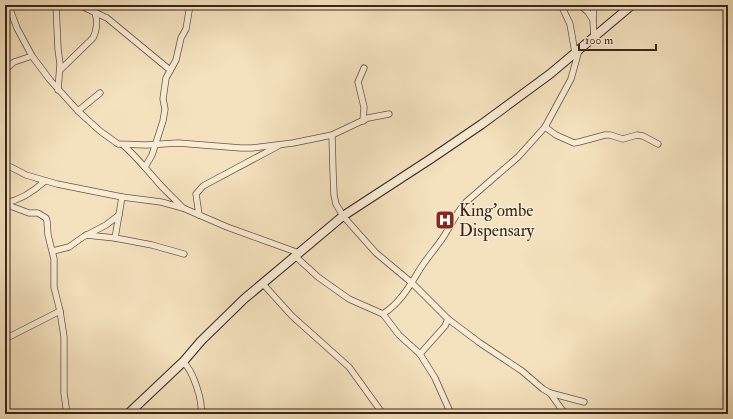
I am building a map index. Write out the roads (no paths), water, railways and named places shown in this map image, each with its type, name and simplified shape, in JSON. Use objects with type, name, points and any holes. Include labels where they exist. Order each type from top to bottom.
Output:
[{"type":"street","points":[[6,5],[11,12],[17,28],[32,56],[58,90],[78,111],[112,140],[123,145],[145,166],[156,181],[183,208]]},
{"type":"street","points":[[56,5],[60,70],[58,90]]},
{"type":"street","points":[[79,5],[107,18],[170,70]]},
{"type":"street","points":[[145,166],[152,155],[165,114],[163,99],[166,78],[176,60],[181,38],[186,28],[190,5]]},
{"type":"street","points":[[383,314],[398,302],[412,283],[420,268],[443,238],[452,219],[466,202],[518,157],[545,127],[571,79],[577,52],[570,24],[561,5]]},
{"type":"street","points":[[580,5],[588,12],[593,20]]},
{"type":"street","points":[[594,5],[594,37]]},
{"type":"street","points":[[128,414],[183,362],[244,299],[343,216],[476,128],[577,52],[632,5]]},
{"type":"street","points":[[60,70],[92,38],[96,32],[96,12]]},
{"type":"street","points":[[5,70],[14,62],[32,56]]},
{"type":"street","points":[[363,121],[364,107],[358,82],[364,68]]},
{"type":"street","points":[[78,111],[100,93]]},
{"type":"street","points":[[123,145],[178,143],[246,148],[282,144],[332,135],[376,116],[389,114]]},
{"type":"street","points":[[545,127],[556,135],[574,143],[605,135],[623,139],[637,135],[643,136],[658,144]]},
{"type":"street","points":[[332,135],[334,195],[336,204],[343,216],[376,253],[412,283],[448,320],[522,371],[550,393],[565,414]]},
{"type":"street","points":[[199,215],[196,194],[203,186],[282,144]]},
{"type":"street","points":[[5,164],[26,175],[73,188],[161,202],[183,208],[297,254],[318,277],[349,300],[383,314],[399,335],[420,354],[435,378],[450,413]]},
{"type":"street","points":[[5,203],[29,194],[45,181]]},
{"type":"street","points":[[115,238],[122,197]]},
{"type":"street","points":[[5,203],[29,213],[38,213],[46,218],[48,224],[49,239],[53,251],[54,287],[60,311],[65,351],[64,393],[67,414]]},
{"type":"street","points":[[53,251],[69,247],[86,235],[106,225],[119,215]]},
{"type":"street","points":[[86,235],[115,238],[152,245],[184,254]]},
{"type":"street","points":[[263,284],[292,316],[349,367],[384,414]]},
{"type":"street","points":[[5,339],[60,311]]},
{"type":"street","points":[[420,354],[445,326],[448,320]]},
{"type":"street","points":[[183,362],[187,365],[197,389],[202,409],[201,414]]},
{"type":"street","points":[[550,393],[584,402]]},
{"type":"place","name":"King'ombe Dispensary","points":[[445,220]]}]
